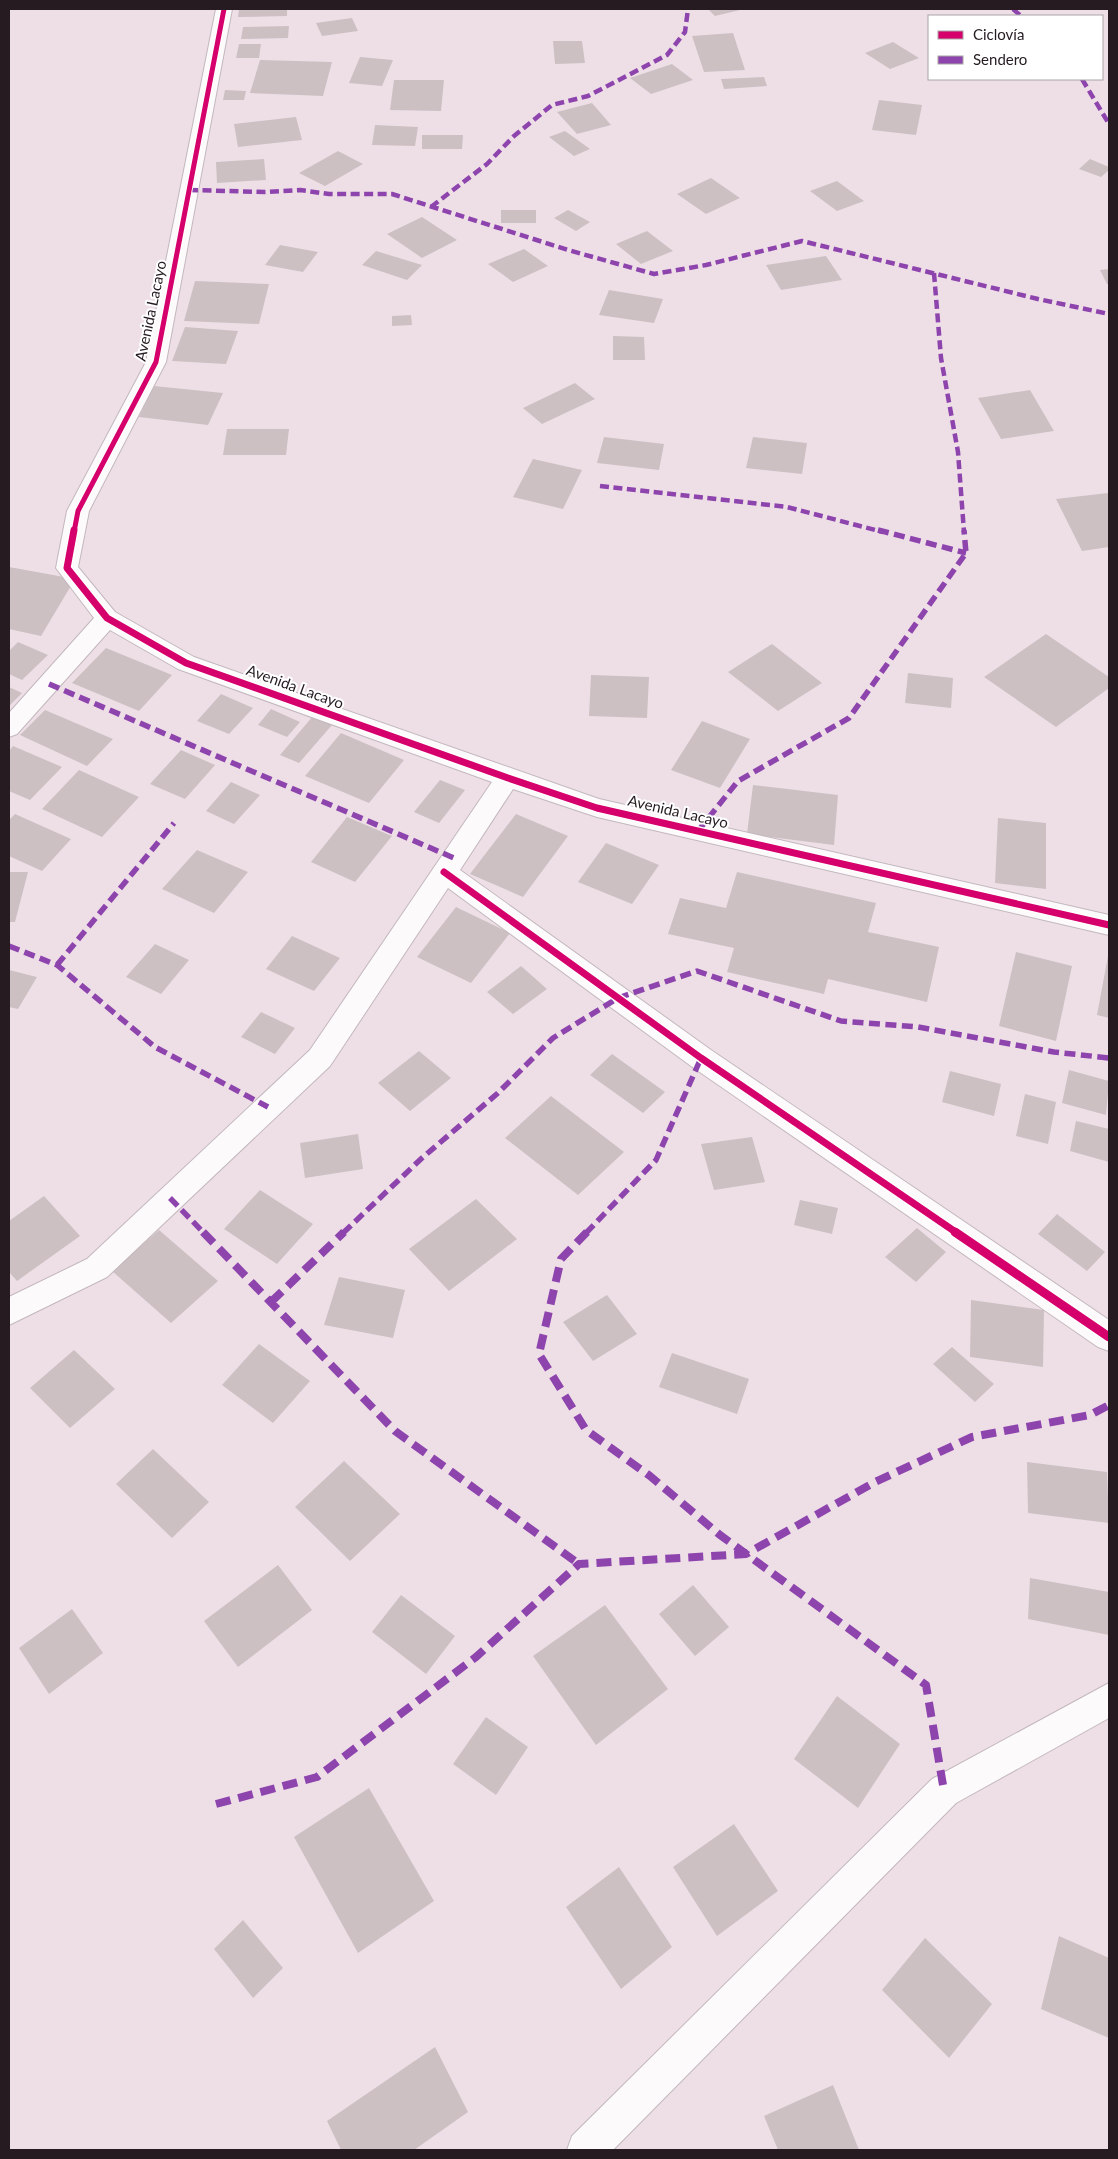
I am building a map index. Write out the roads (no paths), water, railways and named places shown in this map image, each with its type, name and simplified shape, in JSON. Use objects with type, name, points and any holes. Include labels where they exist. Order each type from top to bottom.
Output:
[{"type":"street","name":"Avenida Lacayo","points":[[224,9],[156,362],[78,511],[67,568],[107,618],[186,663],[597,808],[1109,925]]},
{"type":"street","points":[[9,728],[107,618]]},
{"type":"street","points":[[9,1312],[97,1268],[320,1058],[508,778]]},
{"type":"street","points":[[444,872],[701,1058],[1109,1337]]},
{"type":"street","points":[[586,2150],[944,1792],[1109,1700]]}]
